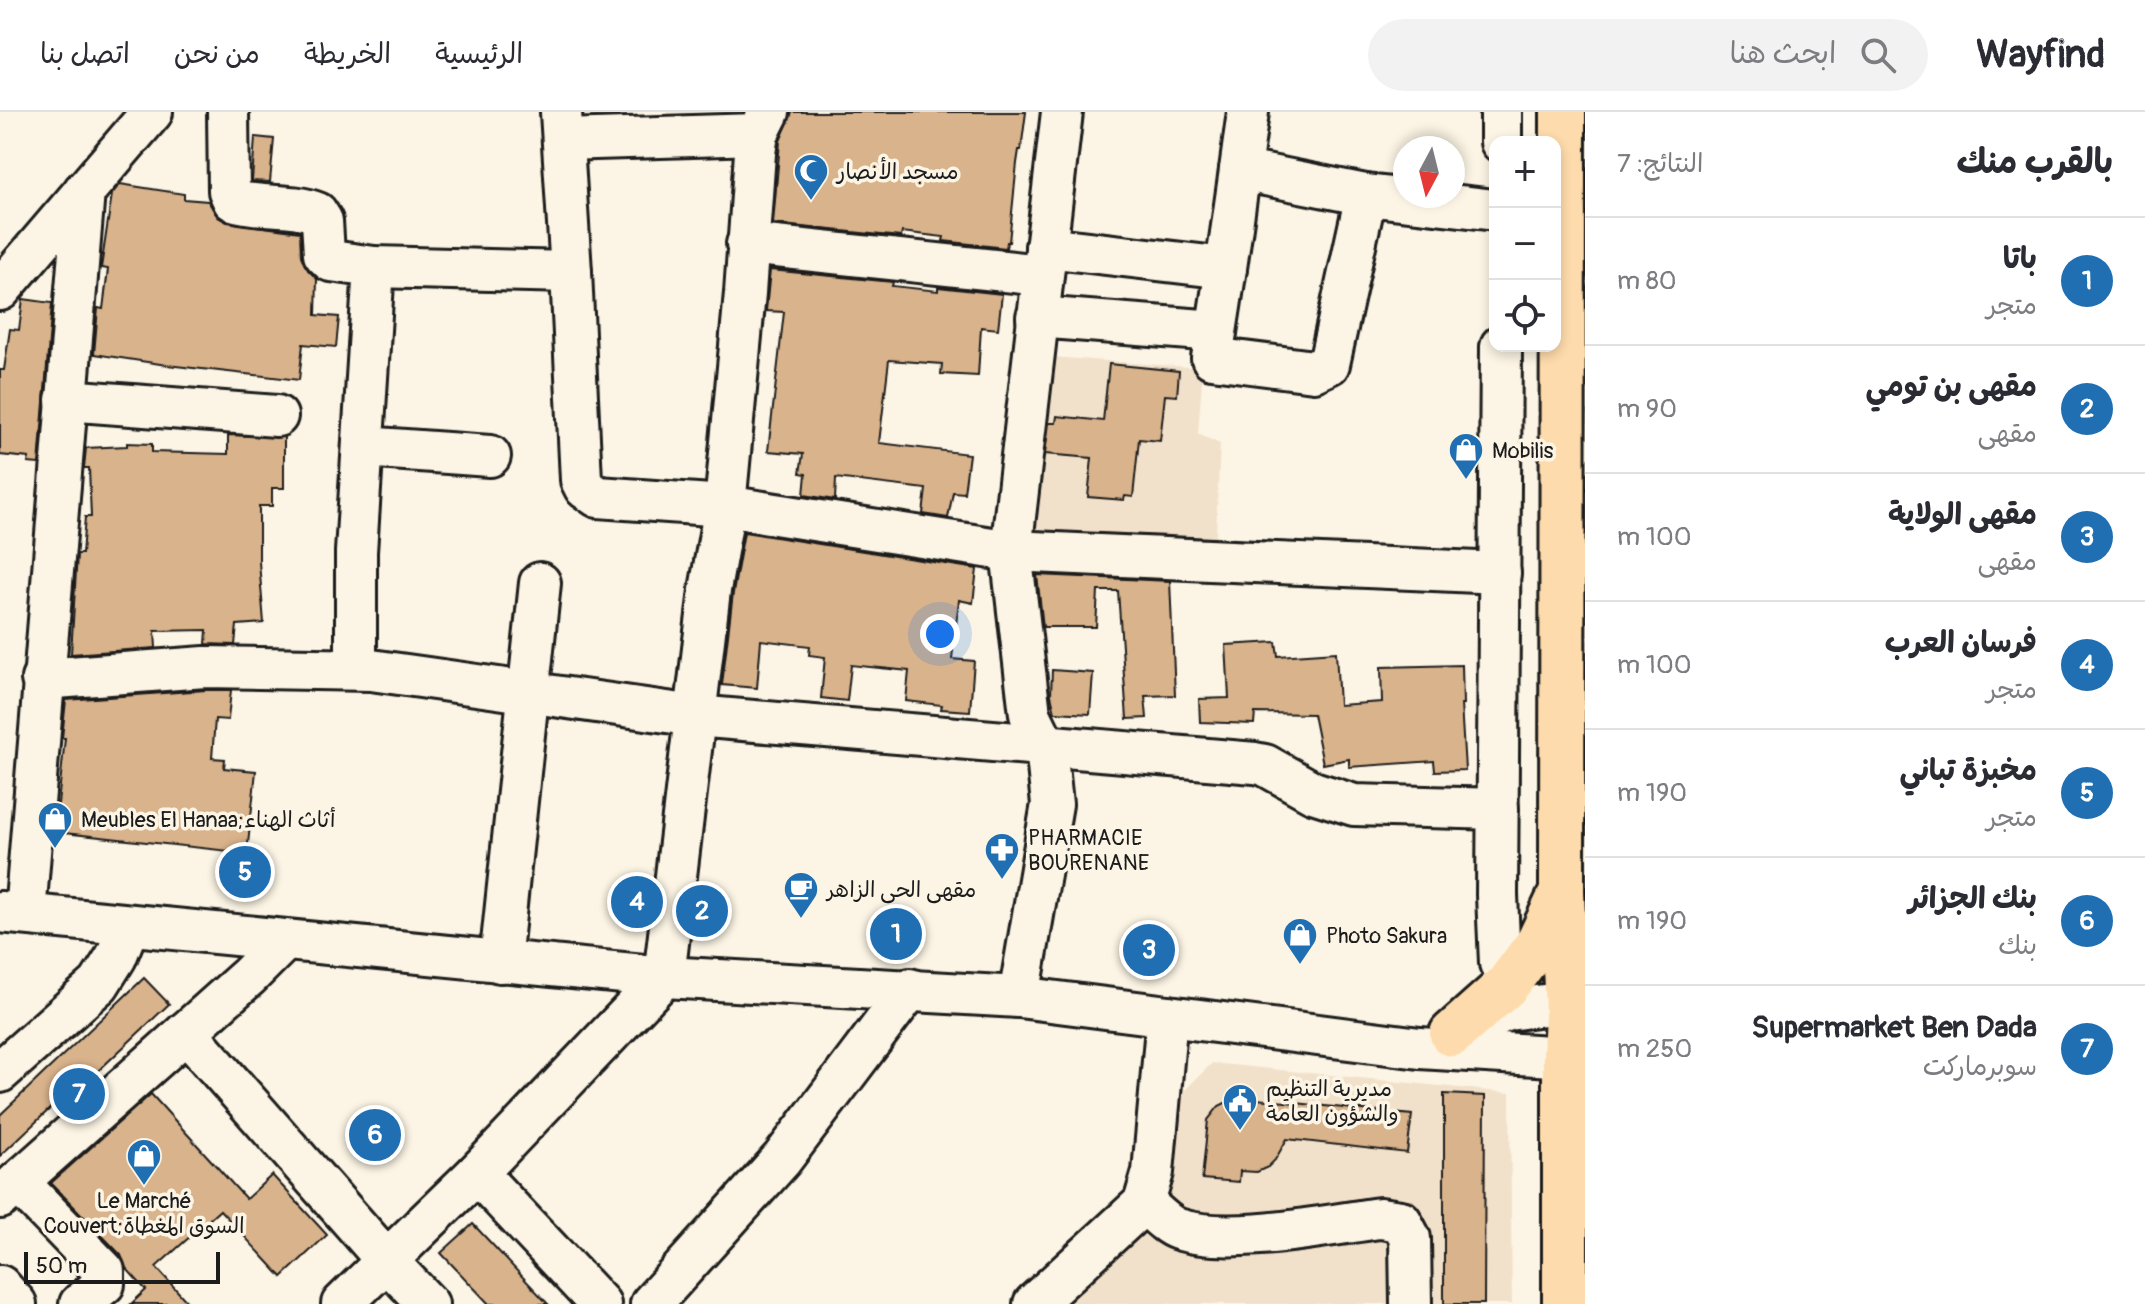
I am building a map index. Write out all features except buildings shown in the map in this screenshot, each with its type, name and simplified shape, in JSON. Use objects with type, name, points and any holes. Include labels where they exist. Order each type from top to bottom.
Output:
[{"type":"main road","points":[[1563,112],[1562,892],[1576,1006],[1565,1304]]},
{"type":"main road","points":[[1436,1041],[1498,996],[1538,943],[1562,892]]},
{"type":"street","points":[[0,290],[152,112]]},
{"type":"street","points":[[228,112],[229,191],[233,200],[313,211],[322,221],[324,254],[331,261],[374,267],[571,272]]},
{"type":"street","points":[[1019,997],[1052,804],[1046,747],[1030,714],[1011,551],[1062,112]]},
{"type":"street","points":[[1248,112],[1212,358],[1314,371],[1329,364],[1366,195]]},
{"type":"street","points":[[1501,112],[1501,136]]},
{"type":"street","points":[[342,1304],[477,1173],[664,977],[710,590],[725,506],[747,244],[764,123],[562,126],[581,480],[585,488],[598,497],[725,506],[1011,551],[1500,573]]},
{"type":"street","points":[[1240,170],[1366,195],[1489,209]]},
{"type":"street","points":[[84,191],[42,679],[12,913],[664,977],[1019,997],[1167,1016],[1436,1041],[1575,1058]]},
{"type":"street","points":[[747,244],[1226,268]]},
{"type":"street","points":[[356,669],[356,552],[374,267]]},
{"type":"street","points":[[1037,317],[1216,331]]},
{"type":"street","points":[[1501,352],[1497,895],[1500,963],[1514,975]]},
{"type":"street","points":[[66,400],[277,416]]},
{"type":"street","points":[[363,447],[490,456]]},
{"type":"street","points":[[500,962],[540,583]]},
{"type":"street","points":[[42,679],[205,667],[356,669],[695,716],[1255,763],[1265,765],[1313,792],[1354,805],[1498,809]]},
{"type":"street","points":[[0,1072],[99,984],[116,957],[129,925]]},
{"type":"street","points":[[80,1304],[104,1284],[104,1271],[9,1190],[284,941]]},
{"type":"street","points":[[651,1304],[782,1159],[910,989]]},
{"type":"street","points":[[1436,1041],[1508,1010],[1544,1005],[1576,1006]]},
{"type":"street","points":[[1034,1304],[1144,1203],[1153,1172],[1167,1016]]},
{"type":"street","points":[[186,1032],[428,1304]]},
{"type":"street","points":[[477,1173],[600,1304]]},
{"type":"street","points":[[1144,1203],[1175,1228],[1197,1234],[1236,1236],[1380,1218],[1401,1221],[1410,1238],[1411,1304]]},
{"type":"street","points":[[0,1286],[16,1304]]},
{"type":"shaded area","points":[[1051,357],[1203,368],[1198,434],[1220,444],[1215,556],[1033,545]]},
{"type":"shaded area","points":[[1212,1063],[1510,1093],[1512,1304],[1040,1304],[1171,1187],[1181,1094]]},
{"type":"place","name":"مسجد الأنصار","points":[[811,202]]},
{"type":"place","name":"Mobilis","points":[[1466,481]]},
{"type":"place","name":"Meubles El Hanaa;أثاث الهناء","points":[[55,850]]},
{"type":"place","name":"مخبزة تباني","points":[[245,872]]},
{"type":"place","name":"PHARMACIE BOURENANE","points":[[1002,881]]},
{"type":"place","name":"فرسان العرب","points":[[637,902]]},
{"type":"place","name":"مقهى بن تومي","points":[[702,911]]},
{"type":"place","name":"مقهى الحي الزاهر","points":[[801,920]]},
{"type":"place","name":"باتا","points":[[896,934]]},
{"type":"place","name":"مقهى الولاية","points":[[1149,950]]},
{"type":"place","name":"Photo Sakura","points":[[1300,966]]},
{"type":"place","name":"Supermarket Ben Dada","points":[[79,1094]]},
{"type":"place","name":"مديرية التنظيم والشؤون العامة","points":[[1240,1132]]},
{"type":"place","name":"بنك الجزائر","points":[[375,1135]]},
{"type":"place","name":"Le Marché Couvert;السوق المغطاة","points":[[144,1187]]}]
